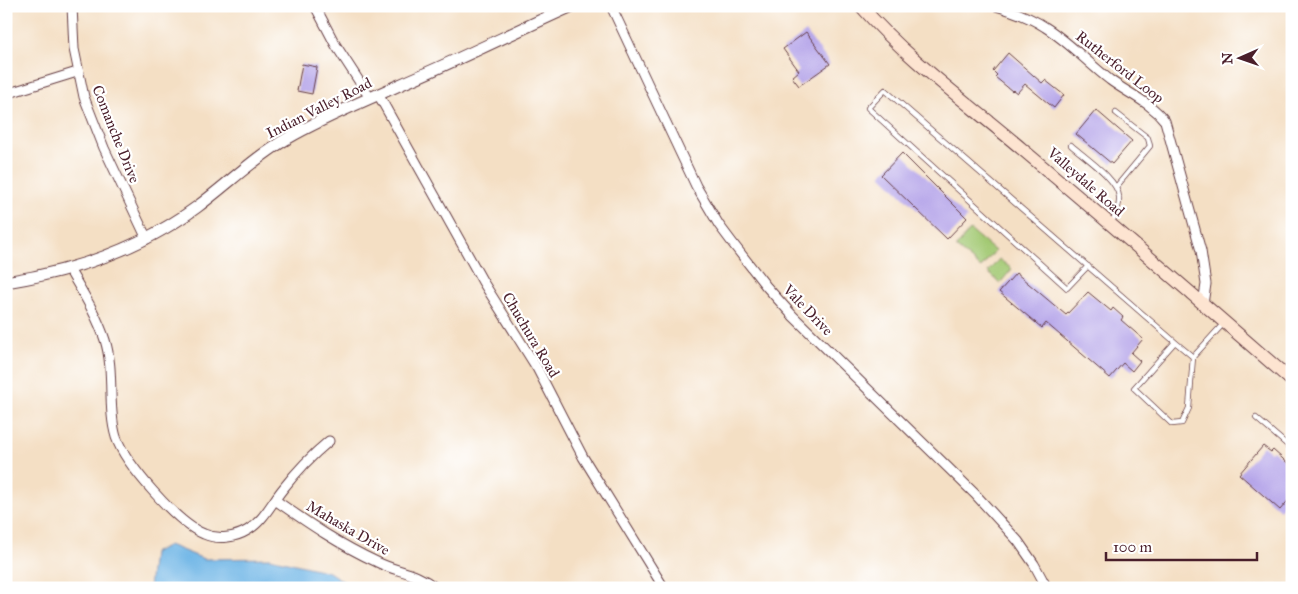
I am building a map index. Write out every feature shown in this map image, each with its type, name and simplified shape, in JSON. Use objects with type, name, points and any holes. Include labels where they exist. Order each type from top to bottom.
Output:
[{"type":"main road","name":"Valleydale Road","points":[[861,6],[885,32],[937,79],[1225,322],[1292,381]]},
{"type":"street","name":"Comanche Drive","points":[[72,6],[77,72],[84,97],[100,139],[147,239]]},
{"type":"street","name":"Chuchura Road","points":[[315,6],[336,44],[374,96],[483,282],[537,368],[583,457],[664,588]]},
{"type":"street","name":"Indian Valley Road","points":[[6,282],[69,269],[103,259],[147,239],[199,206],[248,166],[282,142],[374,96],[572,6]]},
{"type":"street","name":"Vale Drive","points":[[611,6],[686,166],[719,225],[766,286],[793,316],[976,494],[1018,540],[1043,587]]},
{"type":"street","name":"Rutherford Loop","points":[[996,6],[1029,18],[1044,26],[1110,80],[1151,105],[1165,121],[1201,251],[1206,284],[1203,304]]},
{"type":"street","points":[[6,94],[77,72]]},
{"type":"street","points":[[69,269],[98,321],[106,342],[116,437],[127,459],[152,489],[192,527],[205,535],[213,537],[234,536],[247,531],[256,524],[312,455],[328,441]]},
{"type":"street","name":"Mahaska Drive","points":[[274,500],[333,539],[386,566],[403,570],[425,579],[436,588]]},
{"type":"lane","points":[[1088,266],[1067,288],[868,108],[885,90],[1088,266],[1192,357]]},
{"type":"lane","points":[[1116,113],[1148,138],[1150,146],[1116,187]]},
{"type":"lane","points":[[1070,145],[1114,183],[1116,187],[1119,195],[1118,208],[1110,225]]},
{"type":"lane","points":[[1175,342],[1134,388],[1172,424],[1182,423],[1189,408],[1192,357],[1225,322]]},
{"type":"lane","points":[[1256,418],[1292,449]]},
{"type":"green space","points":[[970,230],[995,251],[981,268],[956,247]]},
{"type":"green space","points":[[999,259],[1012,269],[1000,283],[988,272]]},
{"type":"water","points":[[169,545],[204,559],[270,558],[329,572],[353,588],[149,588],[153,553]]},
{"type":"building","points":[[806,32],[830,64],[799,86],[792,77],[799,71],[783,49]]},
{"type":"building","points":[[1008,53],[1042,83],[1045,80],[1064,95],[1054,108],[1025,84],[1017,93],[995,77],[997,75],[993,71]]},
{"type":"building","points":[[302,64],[317,67],[312,94],[297,91]]},
{"type":"building","points":[[1096,110],[1132,141],[1112,164],[1076,134]]},
{"type":"building","points":[[902,153],[967,218],[947,239],[881,175]]},
{"type":"building","points":[[1016,273],[1066,315],[1088,292],[1111,311],[1113,308],[1123,317],[1121,320],[1143,339],[1131,353],[1140,361],[1132,371],[1123,363],[1110,378],[1046,323],[1042,328],[999,292]]},
{"type":"building","points":[[1263,446],[1271,452],[1273,450],[1292,467],[1292,496],[1280,510],[1239,474]]}]
